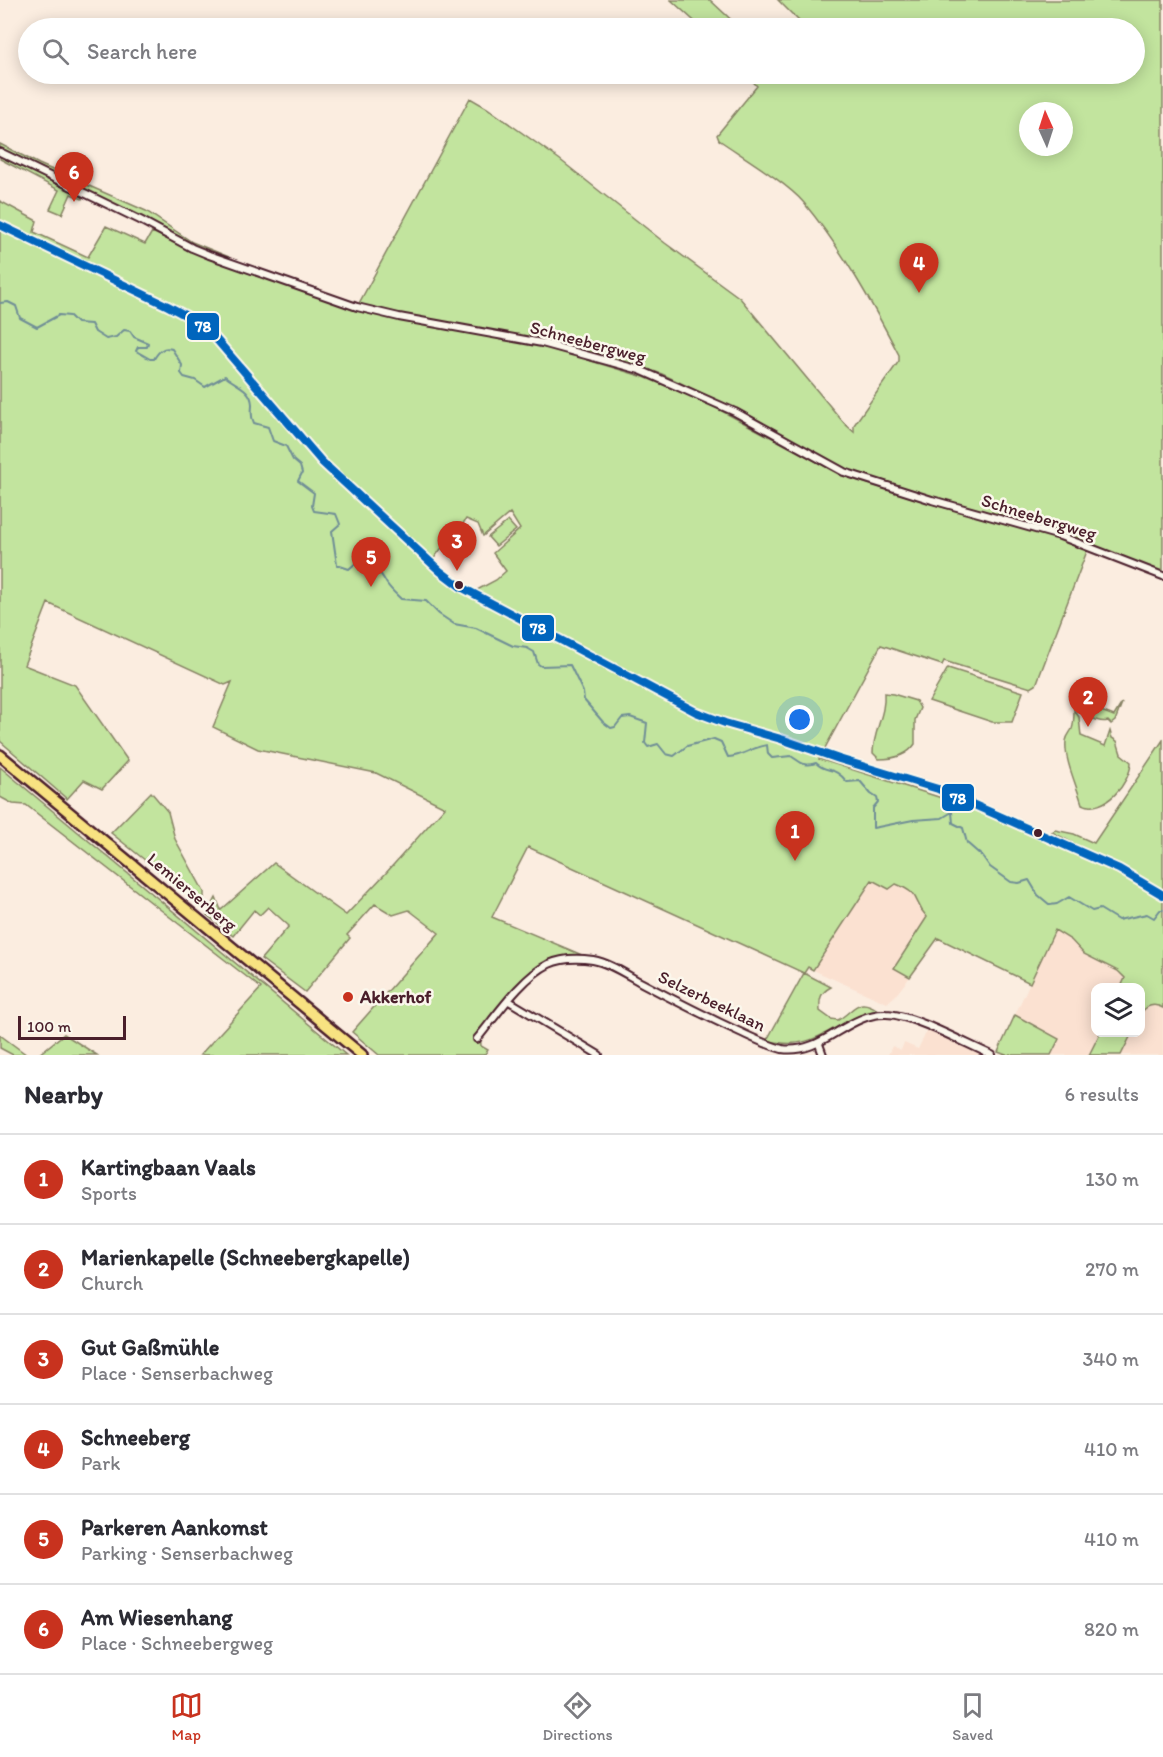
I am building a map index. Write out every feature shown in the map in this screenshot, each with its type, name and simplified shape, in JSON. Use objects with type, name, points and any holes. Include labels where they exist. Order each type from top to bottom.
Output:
[{"type":"main road","name":"Lemierserberg","points":[[0,755],[362,1055]]},
{"type":"street","name":"Schneebergweg","points":[[0,153],[209,255],[357,307],[409,319],[542,343],[640,370],[735,412],[844,472],[921,497],[1060,536],[1163,576]]},
{"type":"street","points":[[0,225],[196,321],[210,332],[322,462],[440,571],[469,591],[696,712],[938,789],[1119,869],[1163,895]]},
{"type":"street","name":"Selzerbeeklaan","points":[[477,1039],[526,980],[547,965],[568,960],[593,960],[605,963],[693,1010],[766,1044],[789,1050],[819,1044],[856,1020],[887,1014],[897,1015],[926,1026],[992,1055]]},
{"type":"street","points":[[509,1001],[599,1055]]},
{"type":"street","points":[[819,1044],[823,1055]]},
{"type":"shaded area","points":[[872,880],[889,889],[896,884],[907,889],[916,896],[920,909],[928,917],[894,968],[910,977],[887,1003],[813,970]]},
{"type":"shaded area","points":[[1054,930],[1071,940],[1084,954],[1118,971],[1125,978],[1123,983],[1091,983],[1091,1037],[1098,1037],[1089,1055],[1051,1055],[1058,1038],[1015,1015]]},
{"type":"shaded area","points":[[1156,1005],[1163,1008],[1163,1055],[1121,1055],[1130,1037],[1145,1037],[1145,1007]]},
{"type":"shaded area","points":[[927,1031],[984,1055],[888,1055],[892,1046],[901,1050],[904,1043],[918,1049]]},
{"type":"green space","points":[[671,0],[710,0],[729,18],[691,18]]},
{"type":"green space","points":[[778,0],[1163,0],[1163,574],[1062,533],[944,502],[847,471],[735,409],[662,374],[594,352],[591,361],[644,377],[705,402],[832,470],[856,480],[939,506],[1061,538],[1086,548],[1087,551],[1036,685],[1031,688],[944,661],[942,665],[881,645],[819,759],[948,800],[960,800],[1118,871],[1163,897],[1163,1008],[1151,1006],[1145,1009],[1145,983],[1123,983],[1125,978],[1118,971],[1084,954],[1071,940],[1055,930],[1030,983],[938,938],[910,977],[894,968],[927,917],[914,895],[896,884],[889,889],[872,880],[813,970],[808,967],[804,973],[528,847],[492,917],[582,955],[548,964],[535,971],[512,992],[480,1031],[481,1046],[488,1050],[484,1055],[379,1055],[352,1032],[439,933],[409,910],[393,915],[375,904],[347,935],[350,938],[305,992],[261,959],[289,926],[268,907],[260,915],[254,910],[233,936],[207,915],[216,898],[221,910],[274,863],[346,915],[445,807],[376,773],[258,749],[213,727],[232,682],[225,685],[48,603],[24,665],[75,685],[128,761],[102,789],[84,780],[67,799],[0,741],[0,201],[37,221],[34,232],[88,257],[106,226],[145,244],[152,232],[210,259],[358,305],[470,98],[559,159],[665,243],[740,298],[854,432],[854,425],[899,361],[899,355],[856,277],[804,203],[776,178],[719,140],[717,135],[757,86],[755,84],[1145,84],[1145,18],[796,18]],"holes":[[[510,513],[520,529],[493,553],[506,571],[496,580],[477,590],[484,597],[479,601],[458,589],[430,564],[442,548],[451,542],[466,519],[478,524],[483,536]]]},
{"type":"green space","points":[[0,144],[39,164],[146,211],[192,242],[229,257],[218,257],[62,185],[83,196],[82,199],[71,194],[62,214],[50,209],[59,190],[0,159]]},
{"type":"green space","points":[[508,521],[516,530],[496,546],[488,537]]},
{"type":"green space","points":[[948,668],[1023,692],[1012,722],[992,722],[929,701]]},
{"type":"green space","points":[[884,693],[916,701],[920,708],[915,720],[915,744],[912,748],[899,756],[879,759],[873,753]]},
{"type":"green space","points":[[1078,702],[1114,716],[1122,703],[1115,721],[1111,724],[1084,713],[1078,706]]},
{"type":"green space","points":[[1074,710],[1079,717],[1081,736],[1105,746],[1110,731],[1112,738],[1117,741],[1121,754],[1131,762],[1130,770],[1121,787],[1115,795],[1099,805],[1082,804],[1069,765],[1066,741],[1073,727]]},
{"type":"green space","points":[[1163,740],[1163,890],[1052,832],[1055,830],[1074,834],[1094,843]]},
{"type":"green space","points":[[0,767],[346,1055],[200,1055],[261,988],[26,805],[13,804],[0,797]]},
{"type":"green space","points":[[151,792],[168,812],[175,839],[204,892],[204,898],[200,904],[111,833]]},
{"type":"green space","points":[[804,973],[831,987],[822,994],[820,1011],[831,1019],[838,1020],[861,1004],[878,1010],[863,1014],[825,1034],[799,1043],[767,1040]]},
{"type":"green space","points":[[1015,1015],[1059,1039],[1051,1055],[1006,1055],[998,1052]]},
{"type":"green space","points":[[64,1034],[97,1055],[38,1055]]},
{"type":"green space","points":[[0,1035],[27,1055],[13,1055],[0,1048]]},
{"type":"green space","points":[[1098,1037],[1130,1037],[1121,1055],[1089,1055]]},
{"type":"waterway","points":[[0,303],[8,302],[16,306],[20,318],[37,327],[59,315],[70,316],[77,323],[91,324],[95,332],[106,339],[116,337],[124,330],[130,331],[134,337],[148,343],[147,347],[138,347],[136,351],[150,359],[154,359],[163,349],[172,349],[182,365],[181,373],[184,377],[195,380],[205,387],[225,376],[242,387],[251,399],[254,423],[268,427],[273,441],[286,446],[293,460],[300,466],[302,473],[298,481],[314,493],[312,506],[314,511],[336,514],[340,524],[332,531],[337,565],[349,569],[357,562],[372,565],[401,599],[426,601],[454,624],[476,628],[513,646],[527,648],[534,652],[541,666],[570,665],[583,692],[584,700],[611,728],[615,727],[622,718],[630,717],[647,723],[645,743],[648,747],[658,744],[666,754],[674,756],[687,746],[714,739],[721,742],[728,757],[767,745],[768,754],[772,758],[791,756],[803,764],[816,763],[834,771],[847,782],[860,781],[877,798],[878,802],[873,808],[873,828],[913,820],[942,818],[952,812],[953,823],[963,828],[967,843],[983,857],[990,867],[1011,882],[1019,883],[1029,880],[1038,895],[1050,905],[1069,897],[1092,911],[1100,909],[1118,920],[1147,914],[1154,918],[1160,910],[1163,910]]},
{"type":"transit line","name":"78","points":[[0,225],[196,321],[210,332],[322,462],[440,571],[461,587],[696,712],[938,789],[1119,869],[1163,895]]},
{"type":"place","name":"Am Wiesenhang","points":[[74,202]]},
{"type":"place","name":"Schneeberg","points":[[919,293]]},
{"type":"place","name":"Gut Gaßmühle","points":[[457,571]]},
{"type":"place","name":"Parkeren Aankomst","points":[[371,587]]},
{"type":"place","name":"Marienkapelle (Schneebergkapelle)","points":[[1088,727]]},
{"type":"place","name":"Kartingbaan Vaals","points":[[795,861]]},
{"type":"place","name":"Akkerhof","points":[[348,997]]}]
